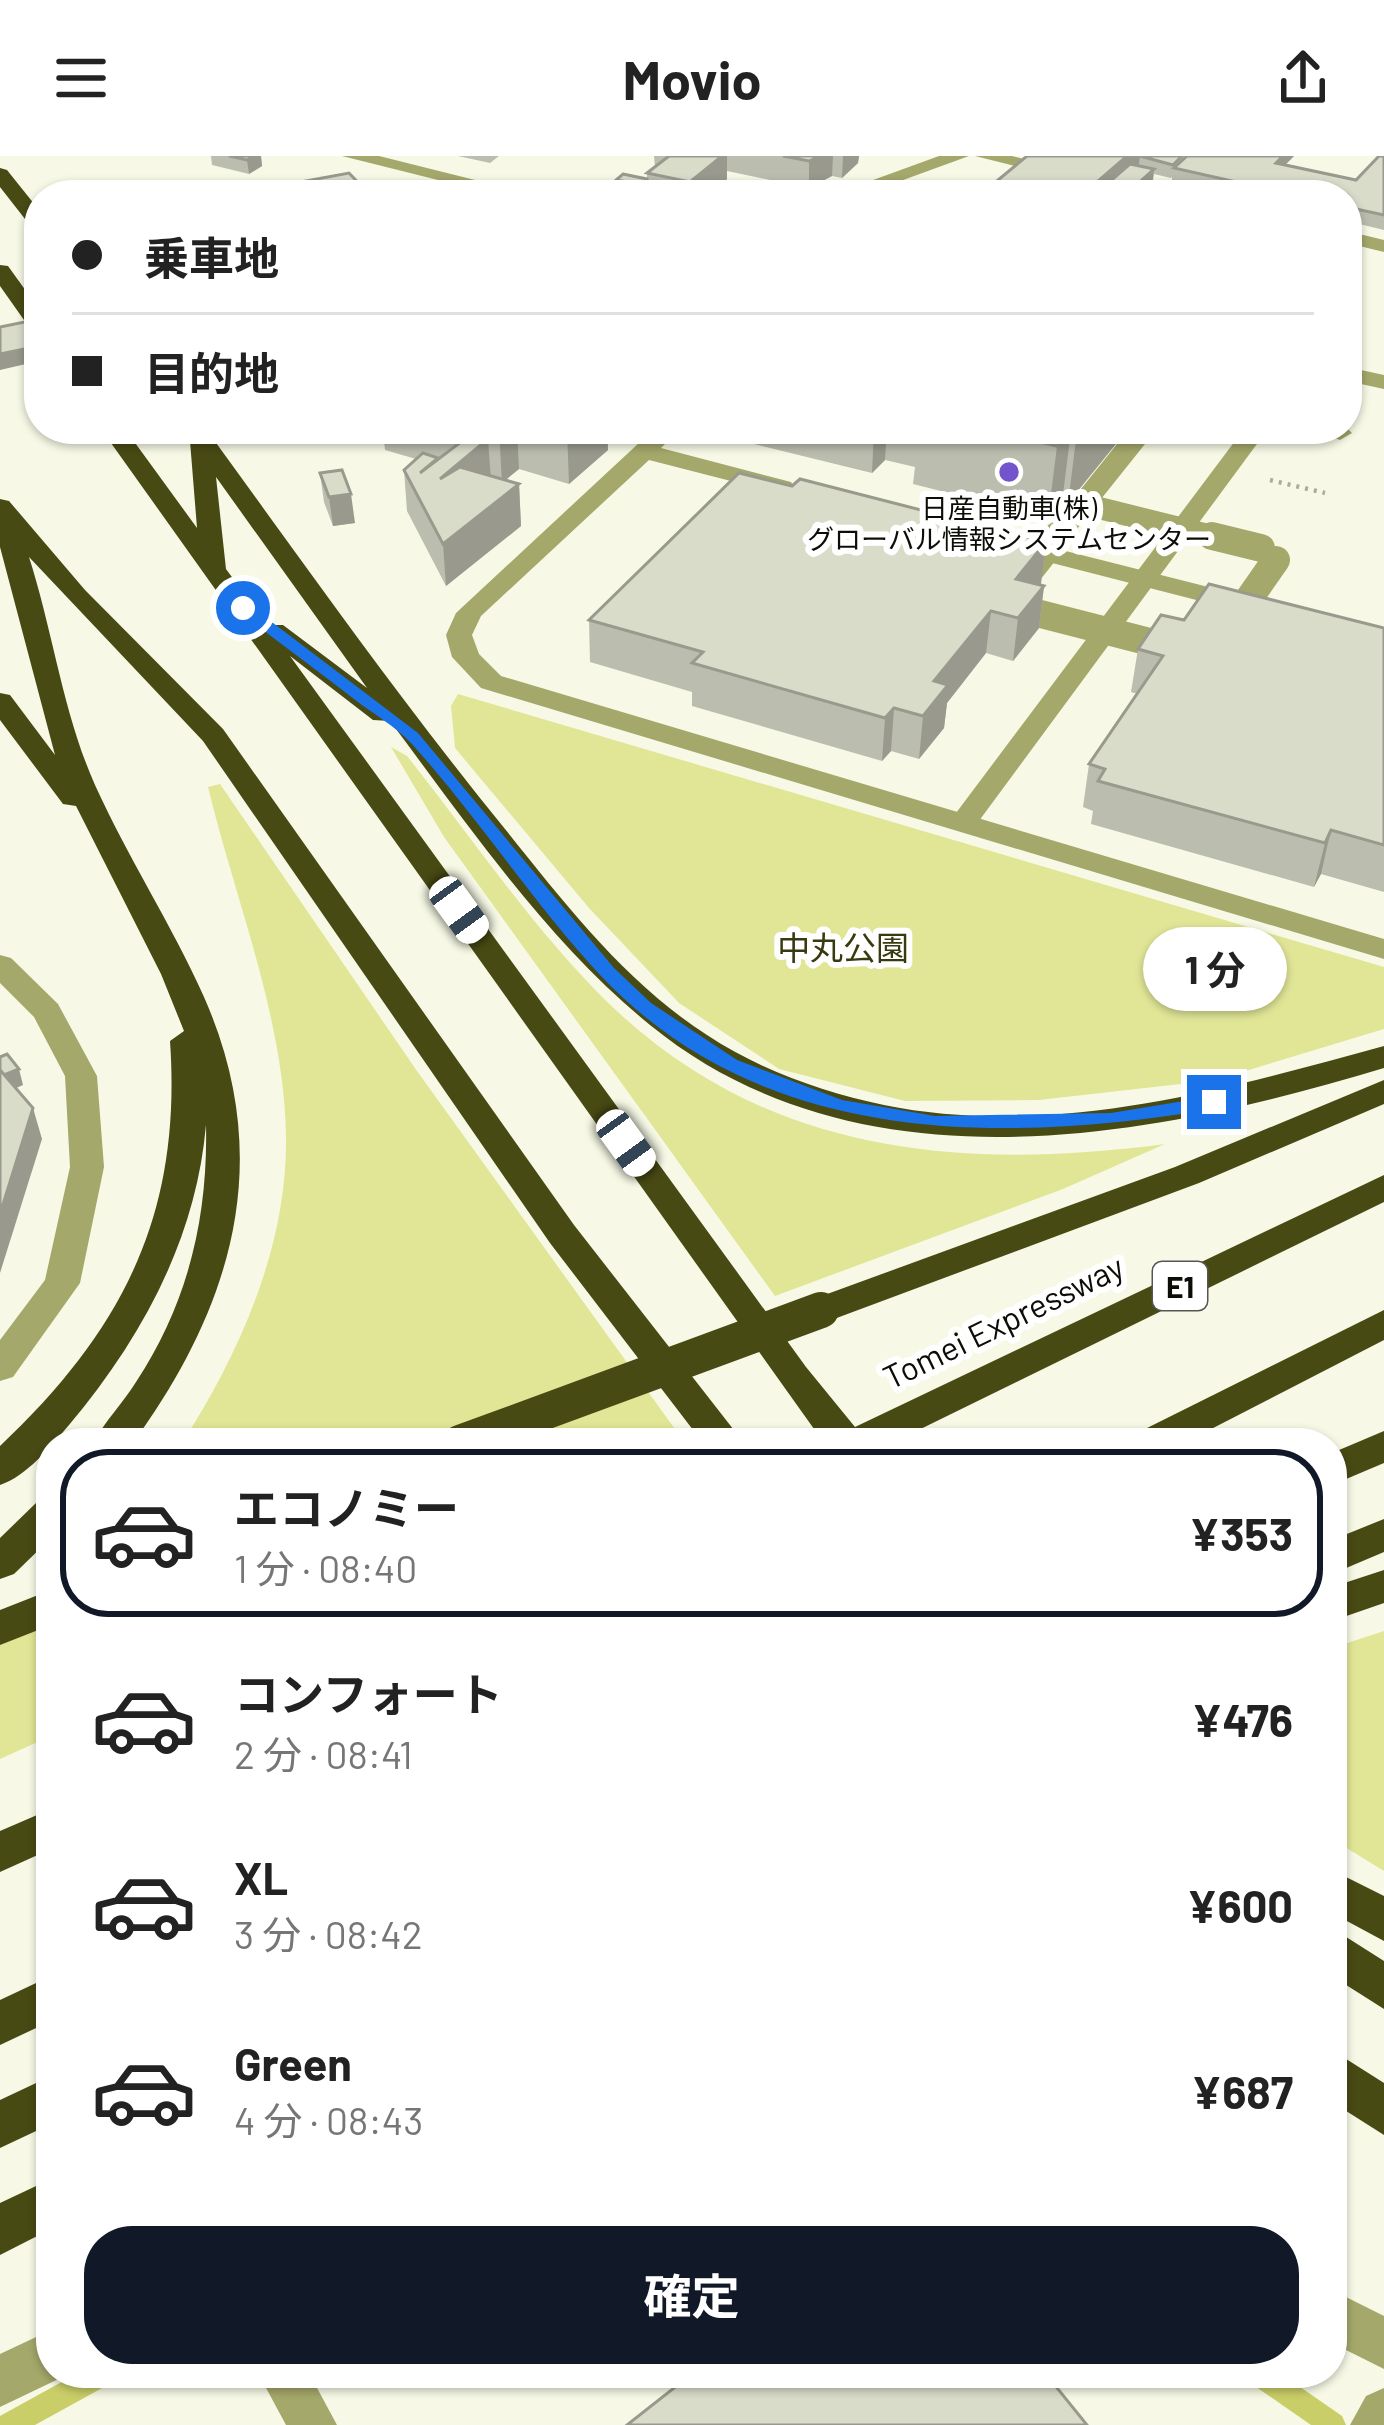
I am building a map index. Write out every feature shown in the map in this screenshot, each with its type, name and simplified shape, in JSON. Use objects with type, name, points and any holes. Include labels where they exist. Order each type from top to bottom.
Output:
[{"type":"highway","points":[[0,174],[24,205]]},
{"type":"highway","points":[[0,271],[24,305]]},
{"type":"highway","points":[[124,444],[834,1428]]},
{"type":"highway","points":[[198,444],[214,571]]},
{"type":"highway","points":[[205,444],[413,736],[577,937],[645,1006],[730,1064],[838,1106],[903,1120],[968,1125],[1111,1120],[1249,1096],[1384,1057]]},
{"type":"highway","points":[[0,510],[32,604],[57,725],[107,844],[191,1003],[220,1100],[226,1154],[224,1210],[191,1323],[158,1384],[124,1428]]},
{"type":"highway","points":[[0,510],[76,596],[213,735],[562,1234],[713,1428]]},
{"type":"highway","points":[[243,608],[413,736]]},
{"type":"highway","points":[[0,701],[107,844]]},
{"type":"highway","points":[[41,1428],[111,1347],[169,1234],[191,1121],[190,1066],[180,1004],[158,940]]},
{"type":"highway","points":[[501,1428],[1187,1175],[1384,1091]]},
{"type":"highway","name":"Tomei Expressway","points":[[887,1428],[1384,1187]]},
{"type":"highway","points":[[1179,1428],[1384,1324]]},
{"type":"highway","points":[[0,1470],[36,1433]]},
{"type":"highway","points":[[1347,1463],[1384,1446]]},
{"type":"highway","points":[[0,1563],[36,1528]]},
{"type":"highway","points":[[1347,1551],[1384,1535]]},
{"type":"highway","points":[[1347,1599],[1384,1586]]},
{"type":"highway","points":[[0,1628],[36,1613]]},
{"type":"highway","points":[[0,1852],[36,1835]]},
{"type":"highway","points":[[1347,1899],[1384,1920]]},
{"type":"highway","points":[[1347,1960],[1384,1988]]},
{"type":"highway","points":[[0,2024],[36,2006]]},
{"type":"highway","points":[[1347,2085],[1384,2112]]},
{"type":"highway","points":[[0,2125],[36,2107]]},
{"type":"highway","points":[[0,2230],[36,2211]]},
{"type":"street","points":[[352,156],[458,180]]},
{"type":"street","points":[[887,180],[959,156]]},
{"type":"street","points":[[985,156],[1092,180]]},
{"type":"street","points":[[652,444],[469,613],[459,635],[466,656],[491,682],[1384,949]]},
{"type":"street","points":[[1023,579],[1083,504],[1096,477],[1128,444]]},
{"type":"street","points":[[963,823],[1245,444]]},
{"type":"street","points":[[644,452],[803,492]]},
{"type":"street","points":[[1083,504],[1268,554],[1225,633]]},
{"type":"street","points":[[985,538],[1275,613]]},
{"type":"street","points":[[1022,609],[1185,651]]},
{"type":"street","points":[[0,1367],[62,1283],[87,1167],[81,1076],[47,1012],[3,972]]},
{"type":"street","points":[[1347,2323],[1384,2344]]},
{"type":"street","points":[[0,2381],[36,2363]]},
{"type":"street","points":[[1376,2425],[1384,2414]]},
{"type":"lane","points":[[290,2388],[313,2425]]},
{"type":"path","points":[[1290,484],[1325,493]]},
{"type":"green space","name":"中丸公園","points":[[458,694],[1384,967],[1384,1029],[1216,1080],[1039,1100],[905,1101],[779,1069],[679,1003],[589,908],[455,748],[451,706]]},
{"type":"green space","points":[[391,747],[407,756],[584,978],[646,1036],[711,1081],[780,1114],[852,1137],[926,1150],[1004,1155],[1165,1144],[1063,1189],[775,1296],[444,837]]},
{"type":"green space","points":[[220,784],[417,1071],[674,1428],[191,1428],[257,1296],[279,1217],[286,1135],[268,1003],[208,787]]},
{"type":"green space","points":[[36,1607],[36,1743],[0,1759],[0,1640]]},
{"type":"green space","points":[[1384,1631],[1384,1871],[1347,1848],[1347,1643]]},
{"type":"building","points":[[669,156],[722,156],[692,180],[647,173]]},
{"type":"building","points":[[783,156],[820,156],[809,161]]},
{"type":"building","points":[[1027,156],[1127,156],[1099,180],[998,180]]},
{"type":"building","points":[[1140,156],[1182,156],[1173,165]]},
{"type":"building","points":[[1187,156],[1283,156],[1276,163],[1356,180],[1227,180],[1174,168]]},
{"type":"building","points":[[1379,156],[1384,156],[1384,215],[1362,210],[1362,180],[1356,180]]},
{"type":"building","points":[[1130,164],[1154,169],[1142,180],[1111,180]]},
{"type":"building","points":[[349,173],[356,180],[311,180]]},
{"type":"building","points":[[623,174],[647,179],[647,180],[616,180]]},
{"type":"building","points":[[24,322],[24,349],[0,354],[0,327]]},
{"type":"building","points":[[458,444],[482,444],[440,479],[460,467],[519,484],[443,544],[404,470],[423,453],[438,458],[420,473]]},
{"type":"building","points":[[342,470],[351,494],[329,497],[320,473]]},
{"type":"building","points":[[739,473],[792,486],[800,479],[1046,542],[1016,579],[1044,586],[1018,618],[991,611],[934,681],[948,685],[923,716],[894,708],[885,718],[692,663],[703,652],[589,620]]},
{"type":"building","points":[[1209,584],[1384,628],[1384,845],[1331,830],[1325,843],[1098,781],[1105,769],[1089,764],[1163,656],[1138,649],[1161,615],[1184,620]]},
{"type":"building","points":[[7,1054],[19,1069],[4,1075],[0,1057]]},
{"type":"building","points":[[0,1070],[33,1108],[0,1214]]},
{"type":"building","points":[[674,2388],[1057,2388],[1087,2425],[627,2425]]},
{"type":"waterway","points":[[9,2425],[77,2388]]},
{"type":"waterway","points":[[1280,2388],[1333,2425]]},
{"type":"place","name":"日産自動車(株) グローバル情報システムセンター","points":[[1009,472]]},
{"type":"route","points":[[243,608],[413,736],[608,972],[645,1006],[730,1064],[838,1106],[935,1123],[1111,1120],[1214,1102]]}]
